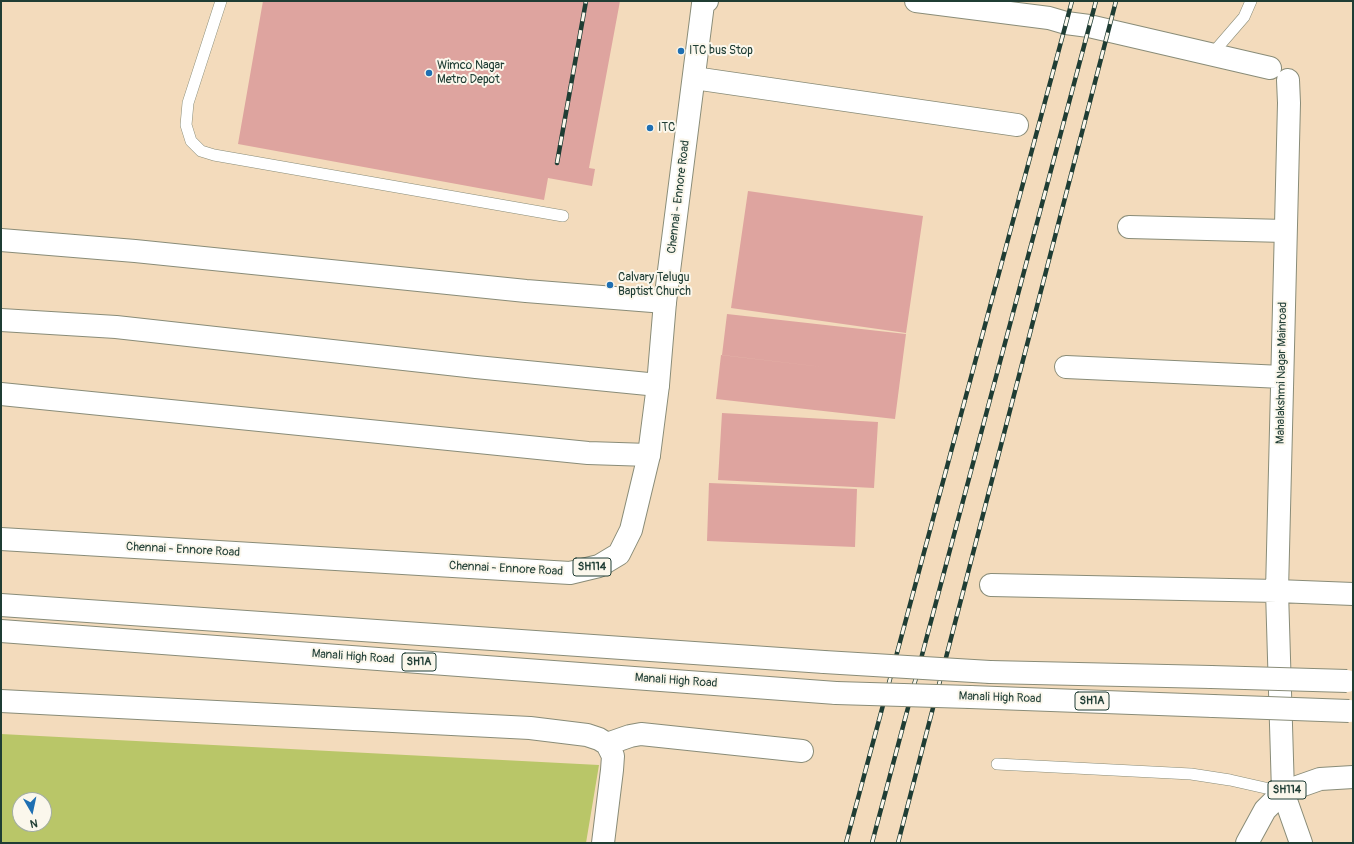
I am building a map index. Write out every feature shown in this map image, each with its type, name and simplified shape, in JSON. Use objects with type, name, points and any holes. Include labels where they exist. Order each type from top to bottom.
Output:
[{"type":"street","points":[[916,1],[1049,18],[1270,68]]},
{"type":"street","name":"Chennai - Ennore Road","points":[[1,539],[570,572],[599,566],[619,554],[631,530],[649,454],[658,385],[665,302],[705,2]]},
{"type":"street","points":[[694,78],[1017,125]]},
{"type":"street","name":"Mahalakshmi Nagar Mainroad","points":[[1288,80],[1277,591],[1283,792],[1301,843]]},
{"type":"street","points":[[1129,227],[1285,231]]},
{"type":"street","points":[[1,240],[135,251],[510,290],[665,302]]},
{"type":"street","points":[[1,320],[116,327],[468,366],[658,385]]},
{"type":"street","points":[[1066,367],[1282,377]]},
{"type":"street","points":[[1,394],[588,453],[649,454]]},
{"type":"street","points":[[991,585],[1353,594]]},
{"type":"street","name":"SH1A","points":[[1,605],[824,662],[990,672],[1350,681]]},
{"type":"street","name":"Manali High Road","points":[[1,631],[836,693],[1351,711]]},
{"type":"street","points":[[1,701],[530,728],[587,735],[599,739],[607,744],[613,756],[603,843]]},
{"type":"street","points":[[607,744],[641,734],[802,751]]},
{"type":"street","name":"SH114","points":[[1247,843],[1265,810],[1283,792],[1320,779],[1353,777]]},
{"type":"lane","points":[[221,1],[188,103],[186,125],[191,141],[201,151],[214,155],[563,216]]},
{"type":"lane","points":[[1212,54],[1244,17],[1251,1]]},
{"type":"lane","points":[[998,764],[1191,774],[1230,780],[1283,792]]},
{"type":"green space","points":[[1,734],[599,765],[586,843],[1,843]]},
{"type":"building","name":"Wimco Nagar Metro Depot","points":[[263,1],[620,1],[589,168],[595,169],[592,186],[548,178],[544,200],[238,144]]},
{"type":"building","points":[[748,191],[923,216],[906,333],[731,308]]},
{"type":"building","points":[[727,314],[906,334],[895,419],[716,399],[721,355],[848,370],[722,355]]},
{"type":"building","points":[[722,413],[878,422],[874,488],[718,480]]},
{"type":"building","points":[[709,483],[857,489],[855,547],[707,541]]},
{"type":"railway","points":[[557,163],[586,1]]},
{"type":"railway","points":[[846,843],[1072,1]]},
{"type":"railway","points":[[872,843],[1096,1]]},
{"type":"railway","points":[[898,843],[1116,1]]},
{"type":"place","name":"ITC bus Stop","points":[[681,51]]},
{"type":"place","name":"Wimco Nagar Metro Depot","points":[[429,73]]},
{"type":"place","name":"ITC","points":[[650,128]]},
{"type":"place","name":"Calvary Telugu Baptist Church","points":[[610,285]]}]
